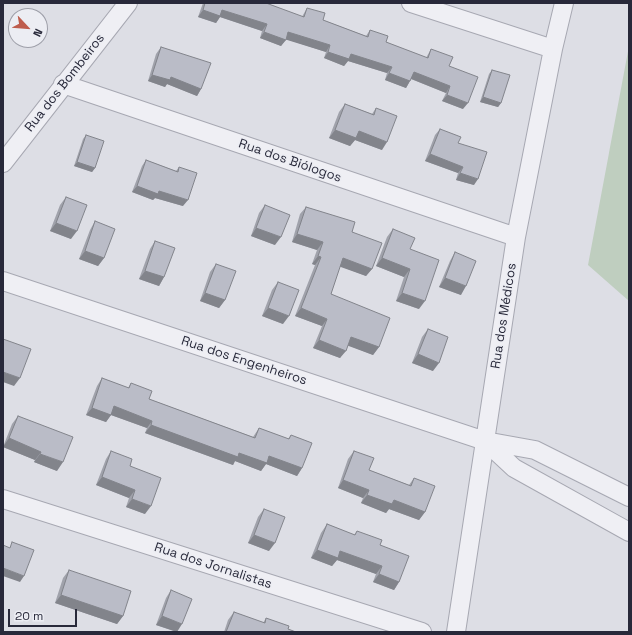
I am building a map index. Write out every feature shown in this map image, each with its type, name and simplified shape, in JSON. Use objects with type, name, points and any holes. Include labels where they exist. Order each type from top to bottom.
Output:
[{"type":"street","name":"Rua dos Bombeiros","points":[[3,163],[63,84],[128,3]]},
{"type":"street","points":[[411,3],[553,49]]},
{"type":"street","name":"Rua dos Médicos","points":[[456,632],[516,237],[553,49],[564,3]]},
{"type":"street","name":"Rua dos Biólogos","points":[[63,84],[516,237]]},
{"type":"street","name":"Rua dos Engenheiros","points":[[3,281],[485,441],[535,450],[629,497]]},
{"type":"street","name":"Rua dos Engenheiros","points":[[485,441],[514,468],[629,532]]},
{"type":"street","name":"Rua dos Jornalistas","points":[[3,499],[422,632]]},
{"type":"green space","points":[[629,46],[629,301],[588,265]]},
{"type":"building","points":[[205,3],[266,3],[304,17],[307,8],[325,13],[323,20],[368,37],[370,30],[388,36],[386,42],[428,58],[431,49],[453,57],[449,66],[478,77],[468,103],[447,95],[450,86],[414,72],[410,81],[389,73],[392,67],[351,54],[349,59],[328,52],[330,45],[288,32],[286,40],[264,32],[267,24],[222,10],[220,16],[203,10]]},
{"type":"building","points":[[161,47],[211,63],[201,89],[171,77],[170,80],[152,75]]},
{"type":"building","points":[[492,70],[510,75],[501,103],[483,97]]},
{"type":"building","points":[[345,104],[374,115],[376,108],[397,116],[387,142],[359,131],[356,138],[335,130]]},
{"type":"building","points":[[440,129],[461,137],[458,143],[487,152],[478,179],[460,173],[463,167],[430,154]]},
{"type":"building","points":[[86,135],[104,141],[95,168],[77,162]]},
{"type":"building","points":[[146,160],[178,172],[179,167],[197,173],[188,200],[159,191],[158,194],[137,186]]},
{"type":"building","points":[[66,197],[87,205],[77,231],[56,223]]},
{"type":"building","points":[[265,205],[290,215],[281,237],[256,228]]},
{"type":"building","points":[[306,207],[355,222],[352,232],[382,243],[372,269],[343,258],[331,294],[390,318],[379,347],[351,337],[346,351],[319,340],[327,319],[301,308],[321,257],[318,256],[323,242],[297,234]]},
{"type":"building","points":[[95,221],[115,229],[104,258],[85,251]]},
{"type":"building","points":[[393,229],[415,238],[410,249],[439,260],[425,301],[402,293],[410,269],[382,258]]},
{"type":"building","points":[[155,241],[175,248],[164,277],[145,271]]},
{"type":"building","points":[[455,252],[476,261],[466,286],[445,278]]},
{"type":"building","points":[[216,264],[236,271],[225,300],[205,293]]},
{"type":"building","points":[[278,282],[299,290],[289,316],[268,308]]},
{"type":"building","points":[[428,329],[448,337],[439,363],[418,354]]},
{"type":"building","points":[[3,339],[31,349],[20,378],[3,372]]},
{"type":"building","points":[[102,378],[129,388],[131,383],[152,391],[149,399],[255,438],[259,428],[289,439],[291,435],[312,443],[302,468],[269,456],[267,463],[239,453],[238,457],[151,425],[152,421],[114,406],[111,415],[92,408]]},
{"type":"building","points":[[18,416],[73,437],[63,462],[40,454],[41,452],[9,438]]},
{"type":"building","points":[[111,451],[132,459],[130,466],[161,478],[151,506],[132,499],[135,490],[102,477]]},
{"type":"building","points":[[354,451],[374,458],[369,470],[411,486],[414,478],[435,486],[425,512],[394,500],[392,504],[367,495],[369,490],[343,480]]},
{"type":"building","points":[[264,509],[285,517],[275,543],[254,535]]},
{"type":"building","points":[[327,524],[355,535],[357,531],[382,540],[380,545],[409,556],[399,582],[379,574],[382,566],[340,551],[338,558],[317,550]]},
{"type":"building","points":[[12,542],[34,550],[24,576],[3,568],[3,545],[10,548]]},
{"type":"building","points":[[69,570],[131,591],[123,616],[61,595]]},
{"type":"building","points":[[171,590],[192,599],[182,624],[162,616]]},
{"type":"building","points":[[234,612],[265,623],[266,618],[289,626],[288,629],[296,632],[226,632]]}]
